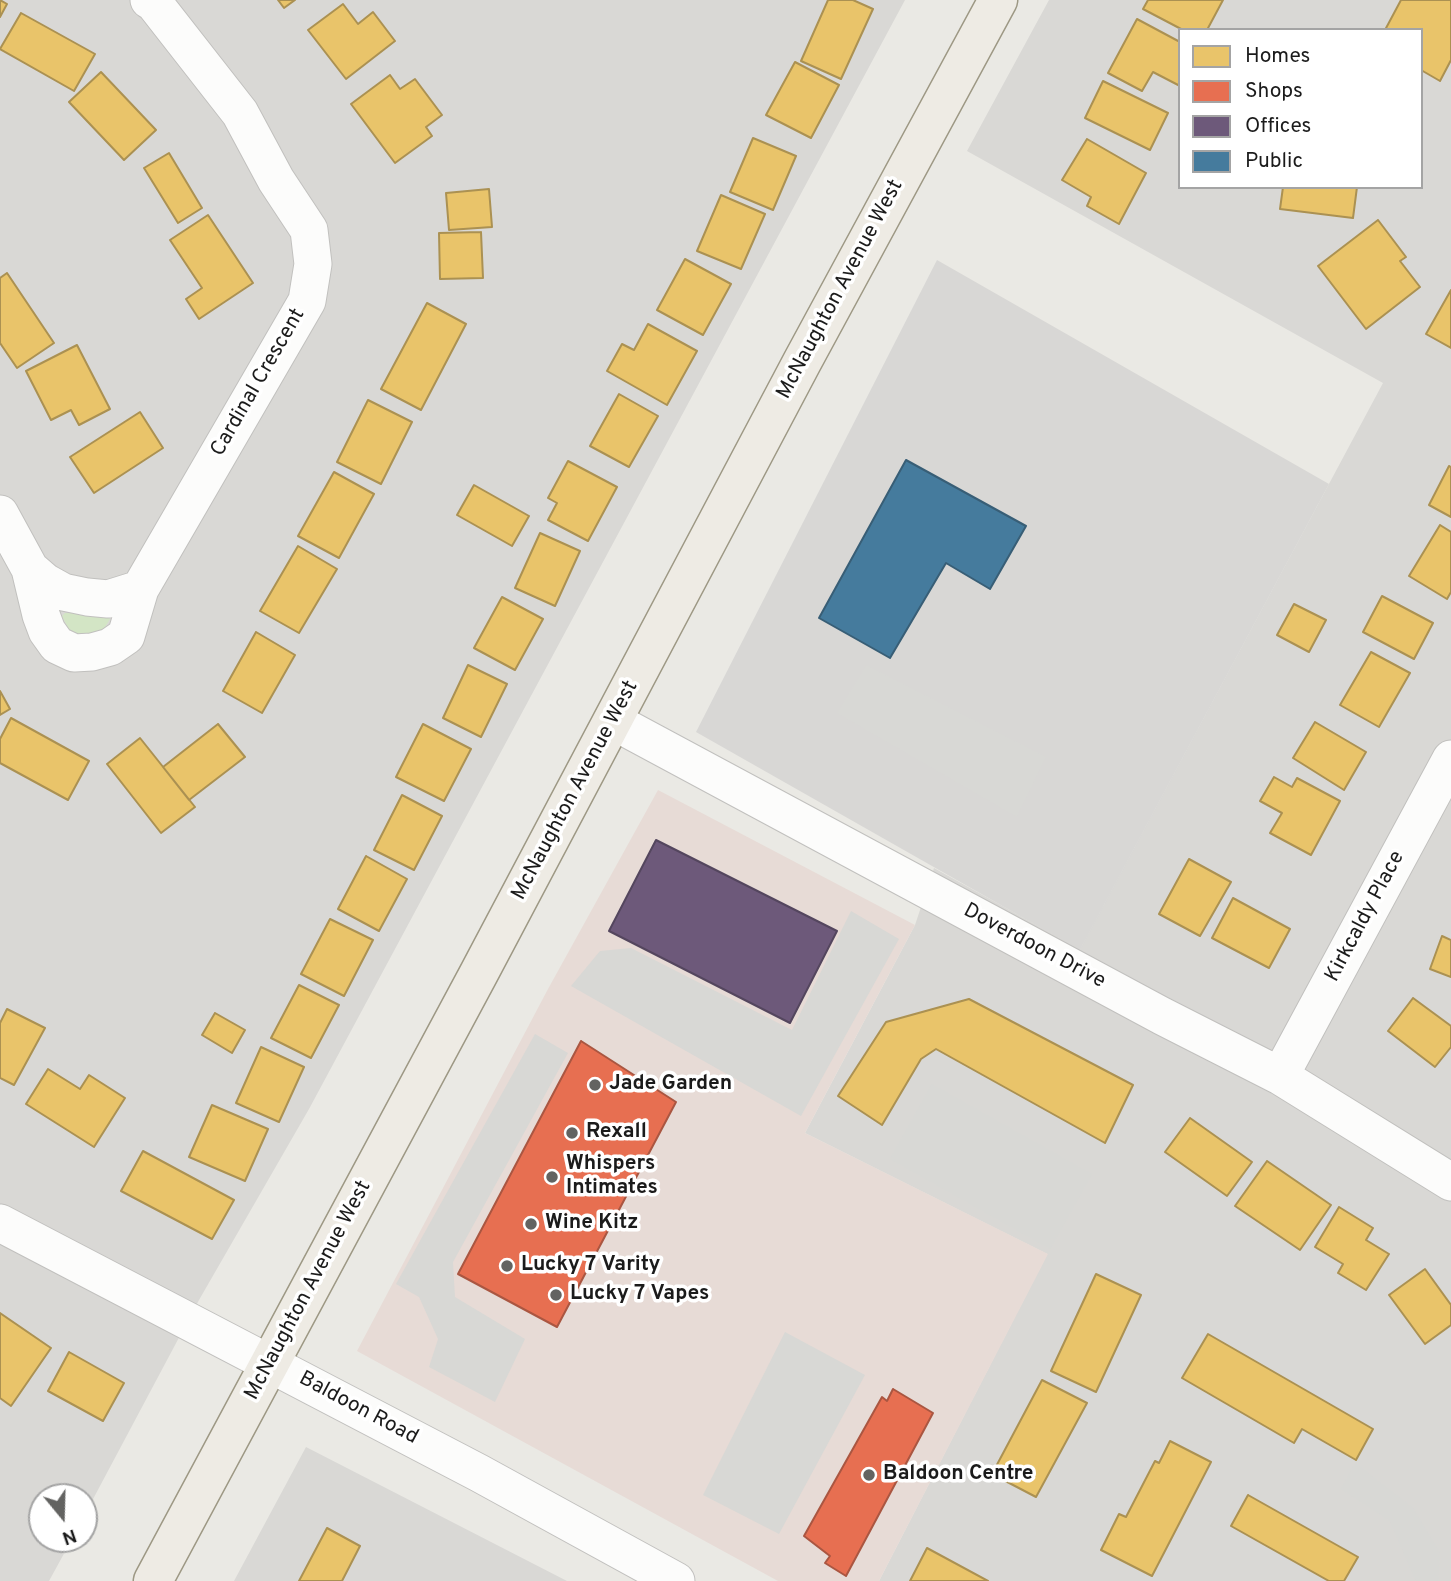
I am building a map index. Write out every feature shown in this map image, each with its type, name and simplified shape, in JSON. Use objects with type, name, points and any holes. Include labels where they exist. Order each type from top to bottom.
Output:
[{"type":"main road","name":"McNaughton Avenue West","points":[[152,1581],[998,0]]},
{"type":"street","name":"Cardinal Crescent","points":[[0,514],[30,569],[47,631],[57,645],[74,653],[92,652],[110,647],[126,636],[140,589],[307,301],[313,264],[309,230],[276,180],[240,113],[149,0]]},
{"type":"street","name":"Cardinal Crescent","points":[[30,569],[63,592],[87,597],[108,599],[140,589]]},
{"type":"street","name":"Doverdoon Drive","points":[[613,721],[1162,1016],[1280,1076],[1451,1182]]},
{"type":"street","name":"Kirkcaldy Place","points":[[1280,1076],[1451,759]]},
{"type":"street","name":"Baldoon Road","points":[[0,1223],[271,1363],[676,1581]]},
{"type":"shaded area","points":[[0,0],[905,0],[309,1109],[199,1300],[98,1490],[98,1483],[28,1483],[28,1553],[64,1553],[49,1581],[0,1581]]},
{"type":"shaded area","points":[[1049,0],[1451,0],[1451,1581],[879,1581],[1047,1254],[805,1133],[915,925],[934,868],[1080,949],[1383,383],[967,151]]},
{"type":"shaded area","points":[[937,260],[1329,484],[1080,950],[696,732]]},
{"type":"shaded area","points":[[866,665],[1046,757],[1017,817],[837,713]]},
{"type":"shaded area","points":[[658,790],[915,925],[805,1133],[1048,1254],[879,1581],[778,1581],[357,1351],[548,989]]},
{"type":"shaded area","points":[[851,911],[899,939],[801,1116],[571,986],[600,951],[631,948],[792,1030]]},
{"type":"shaded area","points":[[535,1034],[568,1053],[453,1262],[455,1297],[525,1339],[495,1402],[429,1367],[438,1339],[419,1297],[396,1284]]},
{"type":"shaded area","points":[[932,1084],[1092,1174],[1050,1249],[890,1159]]},
{"type":"shaded area","points":[[785,1332],[865,1375],[779,1534],[703,1495]]},
{"type":"shaded area","points":[[306,1447],[567,1581],[234,1581]]},
{"type":"shaded area","points":[[1355,1463],[1413,1508],[1440,1553],[1438,1581],[1416,1581],[1390,1521],[1341,1489]]},
{"type":"green space","points":[[65,613],[108,614],[110,619],[97,634],[78,635],[69,630],[62,616]]},
{"type":"building: Homes","points":[[0,0],[7,4],[0,17]]},
{"type":"building: Homes","points":[[278,0],[295,0],[284,8]]},
{"type":"building: Homes","points":[[828,0],[853,0],[873,9],[841,79],[801,61]]},
{"type":"building: Homes","points":[[1148,0],[1223,0],[1208,28],[1179,28],[1143,9]]},
{"type":"building: Homes","points":[[1401,0],[1451,0],[1451,60],[1440,81],[1423,71],[1423,28],[1386,28]]},
{"type":"building: Homes","points":[[343,4],[358,24],[373,12],[395,41],[346,79],[308,30]]},
{"type":"building: Homes","points":[[21,13],[95,54],[74,91],[0,49]]},
{"type":"building: Homes","points":[[1137,19],[1178,41],[1178,85],[1153,72],[1142,91],[1108,73]]},
{"type":"building: Homes","points":[[795,62],[839,85],[811,138],[766,115]]},
{"type":"building: Homes","points":[[101,72],[156,130],[124,160],[69,102]]},
{"type":"building: Homes","points":[[390,75],[400,89],[415,79],[442,115],[426,127],[432,136],[395,163],[351,104]]},
{"type":"building: Homes","points":[[1103,81],[1168,113],[1150,150],[1085,118]]},
{"type":"building: Homes","points":[[753,138],[796,156],[773,210],[730,192]]},
{"type":"building: Homes","points":[[1087,139],[1146,173],[1119,224],[1087,206],[1091,197],[1062,180]]},
{"type":"building: Homes","points":[[169,153],[202,208],[178,223],[144,168]]},
{"type":"building: Homes","points":[[489,189],[492,227],[449,230],[446,193]]},
{"type":"building: Homes","points":[[1283,189],[1357,189],[1353,218],[1280,209]]},
{"type":"building: Homes","points":[[721,195],[765,214],[741,269],[697,251]]},
{"type":"building: Homes","points":[[208,215],[253,283],[199,319],[186,299],[202,288],[170,240]]},
{"type":"building: Homes","points":[[1378,220],[1406,257],[1400,261],[1420,287],[1366,329],[1318,266]]},
{"type":"building: Homes","points":[[481,232],[483,278],[440,279],[439,233]]},
{"type":"building: Homes","points":[[685,259],[731,284],[703,335],[657,310]]},
{"type":"building: Homes","points":[[7,273],[54,343],[17,368],[0,343],[0,278]]},
{"type":"building: Homes","points":[[1451,290],[1451,348],[1426,334]]},
{"type":"building: Homes","points":[[427,303],[466,324],[421,410],[381,389]]},
{"type":"building: Homes","points":[[648,324],[697,351],[667,405],[607,371],[622,344],[634,350]]},
{"type":"building: Homes","points":[[77,345],[110,409],[79,425],[71,410],[51,420],[26,371]]},
{"type":"building: Homes","points":[[619,394],[658,416],[629,467],[590,446]]},
{"type":"building: Homes","points":[[368,400],[412,422],[381,484],[337,462]]},
{"type":"building: Homes","points":[[140,412],[163,448],[94,493],[70,457]]},
{"type":"building: Homes","points":[[568,461],[617,487],[588,541],[548,520],[557,503],[548,498]]},
{"type":"building: Homes","points":[[1449,466],[1451,467],[1451,517],[1429,505]]},
{"type":"building: Homes","points":[[334,472],[374,494],[339,558],[298,536]]},
{"type":"building: Homes","points":[[474,485],[529,516],[512,546],[457,515]]},
{"type":"building: Homes","points":[[1440,525],[1451,532],[1451,592],[1447,599],[1409,576]]},
{"type":"building: Homes","points":[[540,533],[580,551],[555,606],[515,588]]},
{"type":"building: Homes","points":[[298,546],[337,569],[299,633],[260,611]]},
{"type":"building: Homes","points":[[1382,596],[1433,623],[1414,659],[1363,632]]},
{"type":"building: Homes","points":[[502,597],[543,619],[515,670],[474,648]]},
{"type":"building: Homes","points":[[1294,604],[1326,620],[1309,652],[1277,635]]},
{"type":"building: Homes","points":[[256,632],[295,655],[262,713],[223,691]]},
{"type":"building: Homes","points":[[1371,652],[1410,673],[1379,727],[1340,705]]},
{"type":"building: Homes","points":[[468,665],[507,684],[481,737],[443,718]]},
{"type":"building: Homes","points":[[0,691],[10,709],[0,715]]},
{"type":"building: Homes","points":[[11,718],[89,761],[68,800],[0,763],[0,739]]},
{"type":"building: Homes","points":[[1315,722],[1366,752],[1344,790],[1293,758]]},
{"type":"building: Homes","points":[[218,724],[245,757],[189,800],[163,767]]},
{"type":"building: Homes","points":[[423,724],[471,749],[444,801],[396,777]]},
{"type":"building: Homes","points":[[140,738],[195,807],[161,833],[107,764]]},
{"type":"building: Homes","points":[[1274,777],[1292,787],[1297,778],[1340,801],[1311,855],[1270,833],[1282,813],[1260,801]]},
{"type":"building: Homes","points":[[402,795],[442,816],[414,870],[374,850]]},
{"type":"building: Homes","points":[[366,856],[407,879],[379,931],[338,909]]},
{"type":"building: Homes","points":[[1189,859],[1231,882],[1200,936],[1159,914]]},
{"type":"building: Homes","points":[[1233,898],[1290,929],[1269,968],[1212,938]]},
{"type":"building: Homes","points":[[330,919],[373,940],[344,996],[301,974]]},
{"type":"building: Homes","points":[[1442,936],[1451,940],[1451,977],[1430,969]]},
{"type":"building: Homes","points":[[299,985],[339,1005],[311,1058],[271,1038]]},
{"type":"building: Homes","points":[[1413,998],[1451,1026],[1451,1047],[1435,1067],[1388,1031]]},
{"type":"building: Homes","points":[[969,999],[1133,1085],[1105,1143],[936,1049],[921,1059],[882,1125],[838,1096],[886,1022]]},
{"type":"building: Homes","points":[[7,1009],[45,1028],[14,1085],[0,1078],[0,1023]]},
{"type":"building: Homes","points":[[215,1013],[245,1030],[232,1053],[202,1035]]},
{"type":"building: Homes","points":[[261,1047],[304,1067],[279,1122],[236,1103]]},
{"type":"building: Homes","points":[[48,1069],[80,1089],[89,1075],[125,1098],[94,1147],[26,1104]]},
{"type":"building: Homes","points":[[212,1105],[268,1129],[245,1181],[189,1157]]},
{"type":"building: Homes","points":[[1190,1118],[1252,1162],[1227,1196],[1165,1152]]},
{"type":"building: Homes","points":[[143,1151],[234,1200],[212,1239],[121,1191]]},
{"type":"building: Homes","points":[[1267,1161],[1331,1205],[1300,1250],[1235,1206]]},
{"type":"building: Homes","points":[[1339,1207],[1373,1228],[1366,1240],[1389,1254],[1366,1290],[1338,1273],[1343,1264],[1315,1247]]},
{"type":"building: Homes","points":[[1425,1269],[1451,1305],[1451,1325],[1425,1344],[1389,1295]]},
{"type":"building: Homes","points":[[1096,1274],[1141,1295],[1096,1392],[1051,1371]]},
{"type":"building: Homes","points":[[0,1313],[51,1348],[11,1406],[0,1398]]},
{"type":"building: Homes","points":[[1208,1334],[1373,1429],[1356,1460],[1302,1429],[1294,1443],[1182,1378]]},
{"type":"building: Homes","points":[[69,1352],[124,1383],[103,1421],[48,1391]]},
{"type":"building: Homes","points":[[1042,1380],[1087,1403],[1036,1497],[992,1474]]},
{"type":"building: Homes","points":[[1170,1441],[1211,1462],[1152,1576],[1101,1550],[1119,1514],[1126,1517],[1155,1461],[1159,1463]]},
{"type":"building: Homes","points":[[1248,1495],[1358,1557],[1344,1581],[1329,1581],[1231,1526]]},
{"type":"building: Homes","points":[[327,1528],[360,1546],[342,1581],[299,1581]]},
{"type":"building: Homes","points":[[927,1548],[988,1581],[910,1581]]},
{"type":"building: Shops","points":[[581,1041],[676,1102],[557,1327],[458,1274]]},
{"type":"building: Shops","name":"Baldoon Centre","points":[[893,1389],[933,1413],[846,1576],[825,1563],[830,1556],[804,1536],[882,1397],[887,1401]]},
{"type":"building: Offices","points":[[656,840],[837,931],[790,1023],[609,931]]},
{"type":"building: Public","points":[[906,460],[1026,526],[990,589],[946,563],[890,658],[819,618]]},
{"type":"place","name":"Jade Garden","points":[[595,1085]]},
{"type":"place","name":"Rexall","points":[[572,1133]]},
{"type":"place","name":"Whispers Intimates","points":[[552,1177]]},
{"type":"place","name":"Wine Kitz","points":[[531,1224]]},
{"type":"place","name":"Lucky 7 Varity","points":[[507,1266]]},
{"type":"place","name":"Lucky 7 Vapes","points":[[556,1295]]},
{"type":"place","name":"Baldoon Centre","points":[[869,1475]]}]
